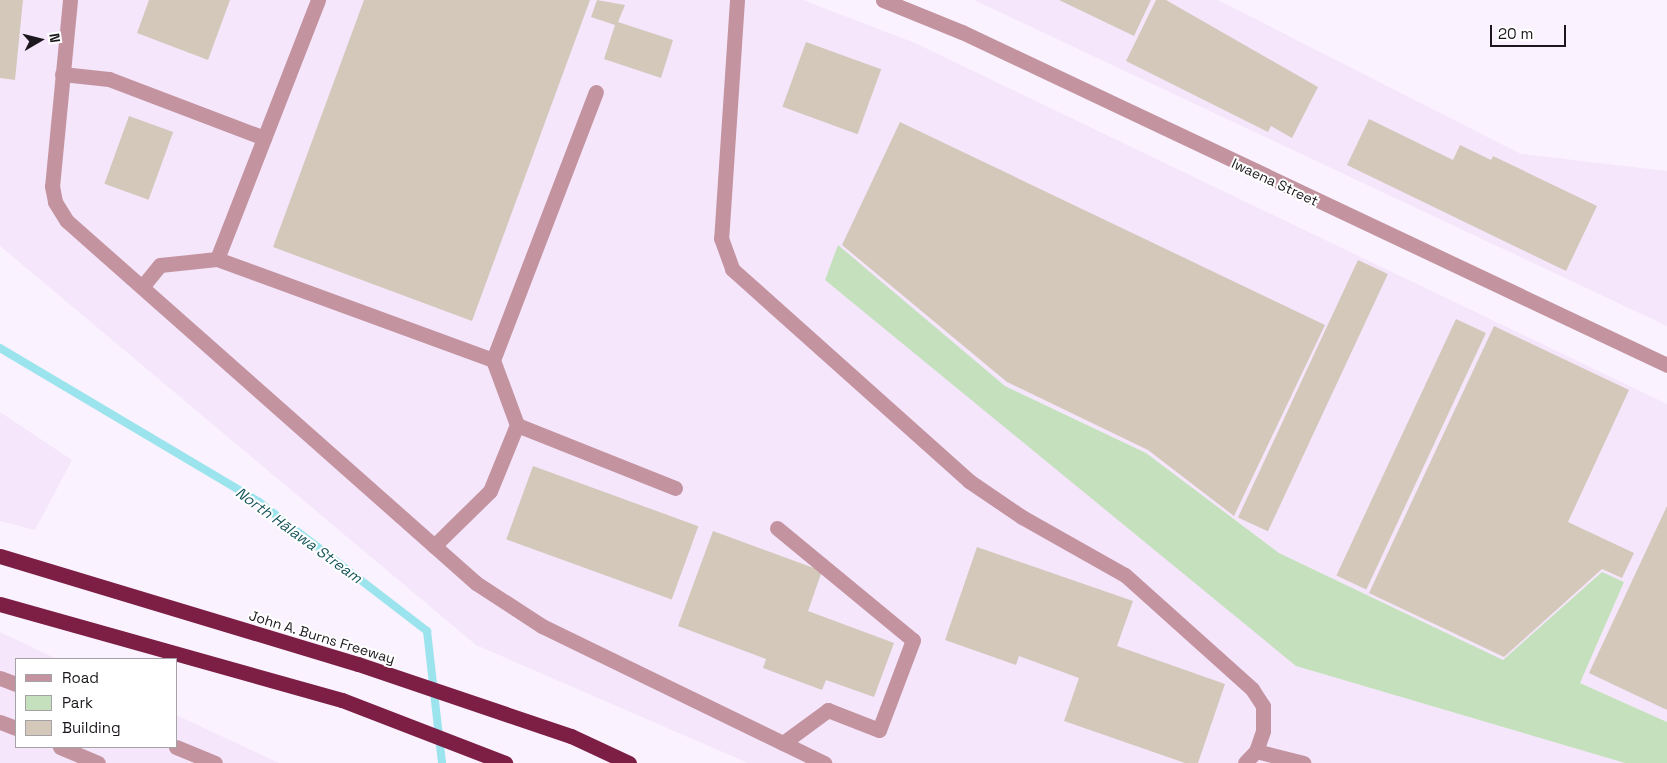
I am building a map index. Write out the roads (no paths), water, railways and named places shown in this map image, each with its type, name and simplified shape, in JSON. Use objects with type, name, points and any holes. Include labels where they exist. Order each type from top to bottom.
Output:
[{"type":"highway","name":"John A. Burns Freeway","points":[[0,556],[358,664],[571,736],[629,763]]},
{"type":"highway","points":[[0,604],[342,700],[506,763]]},
{"type":"street","points":[[70,0],[52,186],[55,202],[67,221],[476,583],[542,626],[824,763]]},
{"type":"street","points":[[217,260],[318,0]]},
{"type":"street","points":[[737,0],[721,238],[732,269],[984,493],[1118,570],[1148,592],[1252,689],[1263,706],[1264,731],[1256,751],[1245,763]]},
{"type":"street","name":"Iwaena Street","points":[[883,0],[971,36],[1667,365]]},
{"type":"street","points":[[62,74],[110,79],[264,138]]},
{"type":"street","points":[[434,546],[490,491],[517,425],[493,360],[596,92]]},
{"type":"street","points":[[142,287],[160,265],[217,260],[493,360]]},
{"type":"street","points":[[517,425],[675,488]]},
{"type":"street","points":[[776,528],[913,640],[879,730],[828,710],[783,743]]},
{"type":"street","points":[[0,678],[15,684]]},
{"type":"street","points":[[0,722],[15,728]]},
{"type":"street","points":[[62,748],[98,763]]},
{"type":"street","points":[[178,748],[215,763]]},
{"type":"street","points":[[1256,751],[1303,763]]},
{"type":"waterway","name":"North Hālawa Stream","points":[[0,348],[259,502],[427,631],[442,763]]}]
